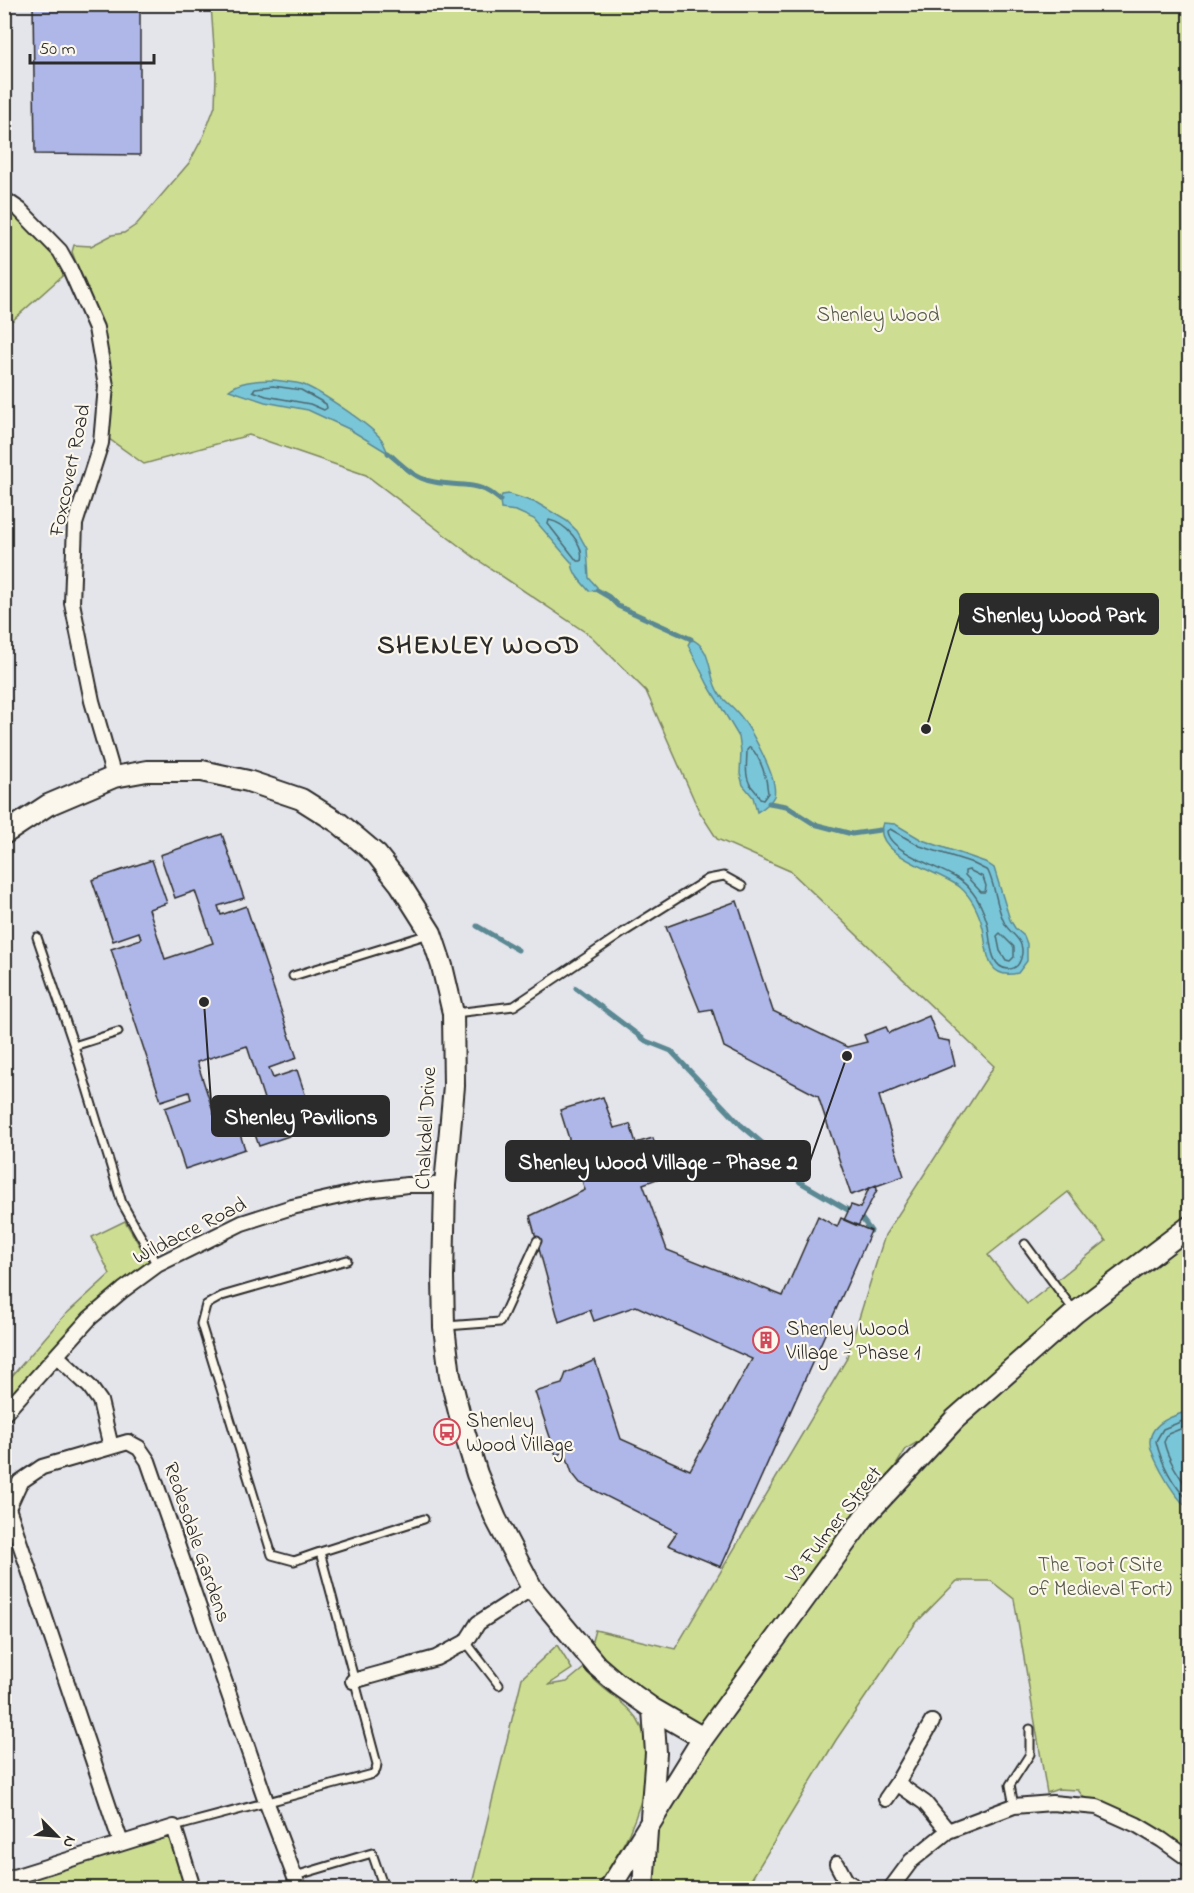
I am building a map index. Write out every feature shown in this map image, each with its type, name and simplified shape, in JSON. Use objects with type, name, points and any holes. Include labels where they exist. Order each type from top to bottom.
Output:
[{"type":"street","name":"Foxcovert Road","points":[[4,199],[20,210],[60,251],[96,328],[106,386],[101,443],[75,524],[72,603],[92,701],[114,777]]},
{"type":"street","name":"Chalkdell Drive","points":[[4,834],[48,805],[114,777],[147,771],[202,771],[248,781],[301,799],[339,823],[377,855],[400,884],[431,933],[442,966],[453,1013],[454,1086],[445,1185],[444,1327],[450,1376],[477,1474],[496,1519],[532,1588],[596,1665],[653,1709],[703,1738]]},
{"type":"street","name":"Wildacre Road","points":[[4,1414],[90,1318],[158,1265],[242,1223],[292,1207],[367,1190],[407,1185],[445,1185]]},
{"type":"street","name":"V3 Fulmer Street","points":[[610,1888],[703,1738],[865,1516],[955,1419],[1075,1313],[1190,1226]]},
{"type":"street","points":[[57,1356],[90,1387],[100,1401],[111,1447]]},
{"type":"street","name":"Redesdale Gardens","points":[[121,1843],[6,1508],[20,1482],[42,1467],[128,1442],[139,1448],[148,1461],[266,1802]]},
{"type":"street","points":[[353,1681],[436,1658],[466,1642],[478,1623],[532,1588]]},
{"type":"street","points":[[643,1888],[657,1754],[653,1709]]},
{"type":"street","points":[[886,1799],[932,1722]]},
{"type":"street","points":[[897,1783],[925,1803],[948,1830]]},
{"type":"street","points":[[266,1802],[297,1882]]},
{"type":"street","points":[[891,1888],[911,1861],[948,1830],[1014,1806],[1052,1803],[1097,1807],[1137,1825],[1190,1860]]},
{"type":"street","points":[[4,1880],[174,1827],[193,1888]]},
{"type":"street","points":[[837,1864],[847,1886]]},
{"type":"lane","points":[[453,1013],[514,1006],[708,879],[724,876],[742,886]]},
{"type":"lane","points":[[293,976],[431,933]]},
{"type":"lane","points":[[37,937],[74,1046],[122,1203],[158,1265]]},
{"type":"lane","points":[[74,1046],[118,1032]]},
{"type":"lane","points":[[444,1327],[500,1322],[537,1241]]},
{"type":"lane","points":[[1024,1244],[1075,1313]]},
{"type":"lane","points":[[347,1260],[222,1296],[206,1305],[201,1324],[272,1555],[294,1561],[424,1519]]},
{"type":"lane","points":[[174,1827],[373,1774],[376,1770],[320,1552]]},
{"type":"lane","points":[[466,1642],[499,1685]]},
{"type":"lane","points":[[1014,1806],[1010,1785],[1030,1754],[1030,1729]]},
{"type":"lane","points":[[297,1882],[372,1852],[384,1888]]},
{"type":"green space","points":[[211,5],[1189,5],[1189,1226],[955,1419],[906,1449],[866,1514],[1064,1333],[1189,1240],[1189,1860],[1137,1825],[1119,1809],[1085,1799],[1078,1790],[1058,1789],[1047,1793],[1014,1599],[991,1581],[957,1581],[915,1624],[836,1740],[746,1888],[643,1888],[648,1828],[703,1738],[588,1655],[595,1630],[675,1649],[846,1360],[885,1235],[994,1066],[790,871],[717,839],[699,811],[646,691],[591,636],[475,558],[366,475],[249,435],[144,464],[105,436],[100,325],[72,252],[74,245],[91,246],[112,235],[124,233],[136,225],[189,163],[204,135],[215,106],[216,76]],"holes":[[[1068,1192],[1106,1241],[1027,1304],[988,1255]]]},
{"type":"green space","points":[[4,199],[70,269],[13,320],[5,316]]},
{"type":"green space","points":[[125,1221],[153,1268],[123,1290],[5,1414],[5,1384],[63,1317],[110,1274],[92,1237]]},
{"type":"green space","points":[[557,1645],[572,1669],[548,1685],[567,1682],[584,1668],[637,1719],[647,1746],[646,1776],[639,1806],[622,1847],[596,1888],[471,1888],[522,1678]]},
{"type":"green space","points":[[172,1831],[189,1888],[5,1888],[4,1884]]},
{"type":"water","points":[[273,380],[301,384],[331,400],[376,434],[382,440],[388,453],[349,429],[308,410],[265,402],[229,390],[245,383]]},
{"type":"water","points":[[509,494],[537,503],[567,521],[577,531],[587,549],[589,578],[597,590],[589,591],[576,575],[572,563],[534,519],[516,511],[501,509],[502,495]]},
{"type":"water","points":[[691,639],[703,649],[716,688],[742,719],[768,765],[774,796],[757,812],[753,797],[743,785],[740,774],[739,737],[708,685],[688,645]]},
{"type":"water","points":[[883,823],[895,824],[922,840],[985,862],[994,868],[1010,920],[1024,936],[1027,944],[1027,961],[1018,973],[1007,974],[993,968],[987,954],[983,928],[972,901],[961,888],[952,882],[910,862],[897,853],[887,844],[882,834]]},
{"type":"water","points":[[1190,1411],[1189,1509],[1167,1482],[1154,1456],[1150,1441],[1151,1434],[1159,1424],[1171,1417]]},
{"type":"building","points":[[33,4],[140,4],[140,155],[35,154]]},
{"type":"building","points":[[222,834],[244,898],[218,906],[221,915],[246,906],[297,1058],[269,1068],[273,1078],[297,1070],[316,1127],[259,1146],[245,1105],[264,1099],[247,1046],[197,1062],[215,1117],[232,1111],[245,1149],[185,1169],[165,1108],[191,1099],[189,1092],[161,1101],[111,949],[141,939],[139,932],[113,941],[92,880],[152,860],[167,903],[149,909],[165,959],[213,943],[195,891],[175,898],[160,855]]},
{"type":"building","points":[[737,901],[773,1011],[847,1047],[867,1042],[864,1035],[886,1027],[889,1033],[929,1016],[938,1039],[949,1041],[955,1065],[879,1096],[904,1176],[851,1195],[818,1096],[724,1047],[712,1009],[700,1011],[666,927]]},
{"type":"building","name":"Shenley Wood Village - Phase 1","points":[[603,1097],[614,1128],[630,1124],[636,1143],[653,1138],[665,1176],[643,1184],[667,1250],[783,1296],[818,1216],[837,1227],[841,1218],[871,1231],[721,1567],[668,1545],[677,1532],[580,1483],[572,1473],[565,1452],[556,1455],[535,1392],[562,1384],[566,1373],[595,1360],[621,1439],[690,1470],[752,1359],[636,1306],[594,1321],[590,1310],[559,1322],[530,1216],[585,1190],[560,1110]]},
{"type":"building","points":[[876,1185],[877,1190],[858,1226],[844,1220],[851,1205],[860,1208],[869,1188]]},
{"type":"waterway","points":[[388,453],[421,478],[438,483],[481,488],[500,500]]},
{"type":"waterway","points":[[597,590],[618,606],[691,639]]},
{"type":"waterway","points":[[769,803],[786,806],[814,824],[852,834],[880,830]]},
{"type":"waterway","points":[[477,926],[518,950]]},
{"type":"waterway","points":[[576,988],[646,1041],[671,1051],[739,1123]]},
{"type":"waterway","points":[[741,1125],[774,1153],[800,1182],[848,1210]]},
{"type":"waterway","points":[[862,1219],[871,1231]]},
{"type":"place","name":"Shenley Wood Park","points":[[926,729]]},
{"type":"place","name":"Shenley Pavilions","points":[[204,1002]]},
{"type":"place","name":"Shenley Wood Village - Phase 2","points":[[847,1056]]},
{"type":"place","name":"Shenley Wood Village - Phase 1","points":[[766,1340]]},
{"type":"place","name":"Shenley Wood Village","points":[[447,1432]]},
{"type":"district","name":"SHENLEY WOOD","points":[[479,644]]},
{"type":"park label","name":"Shenley Wood","points":[[878,314]]},
{"type":"park label","name":"The Toot (Site of Medieval Fort)","points":[[1100,1576]]}]
